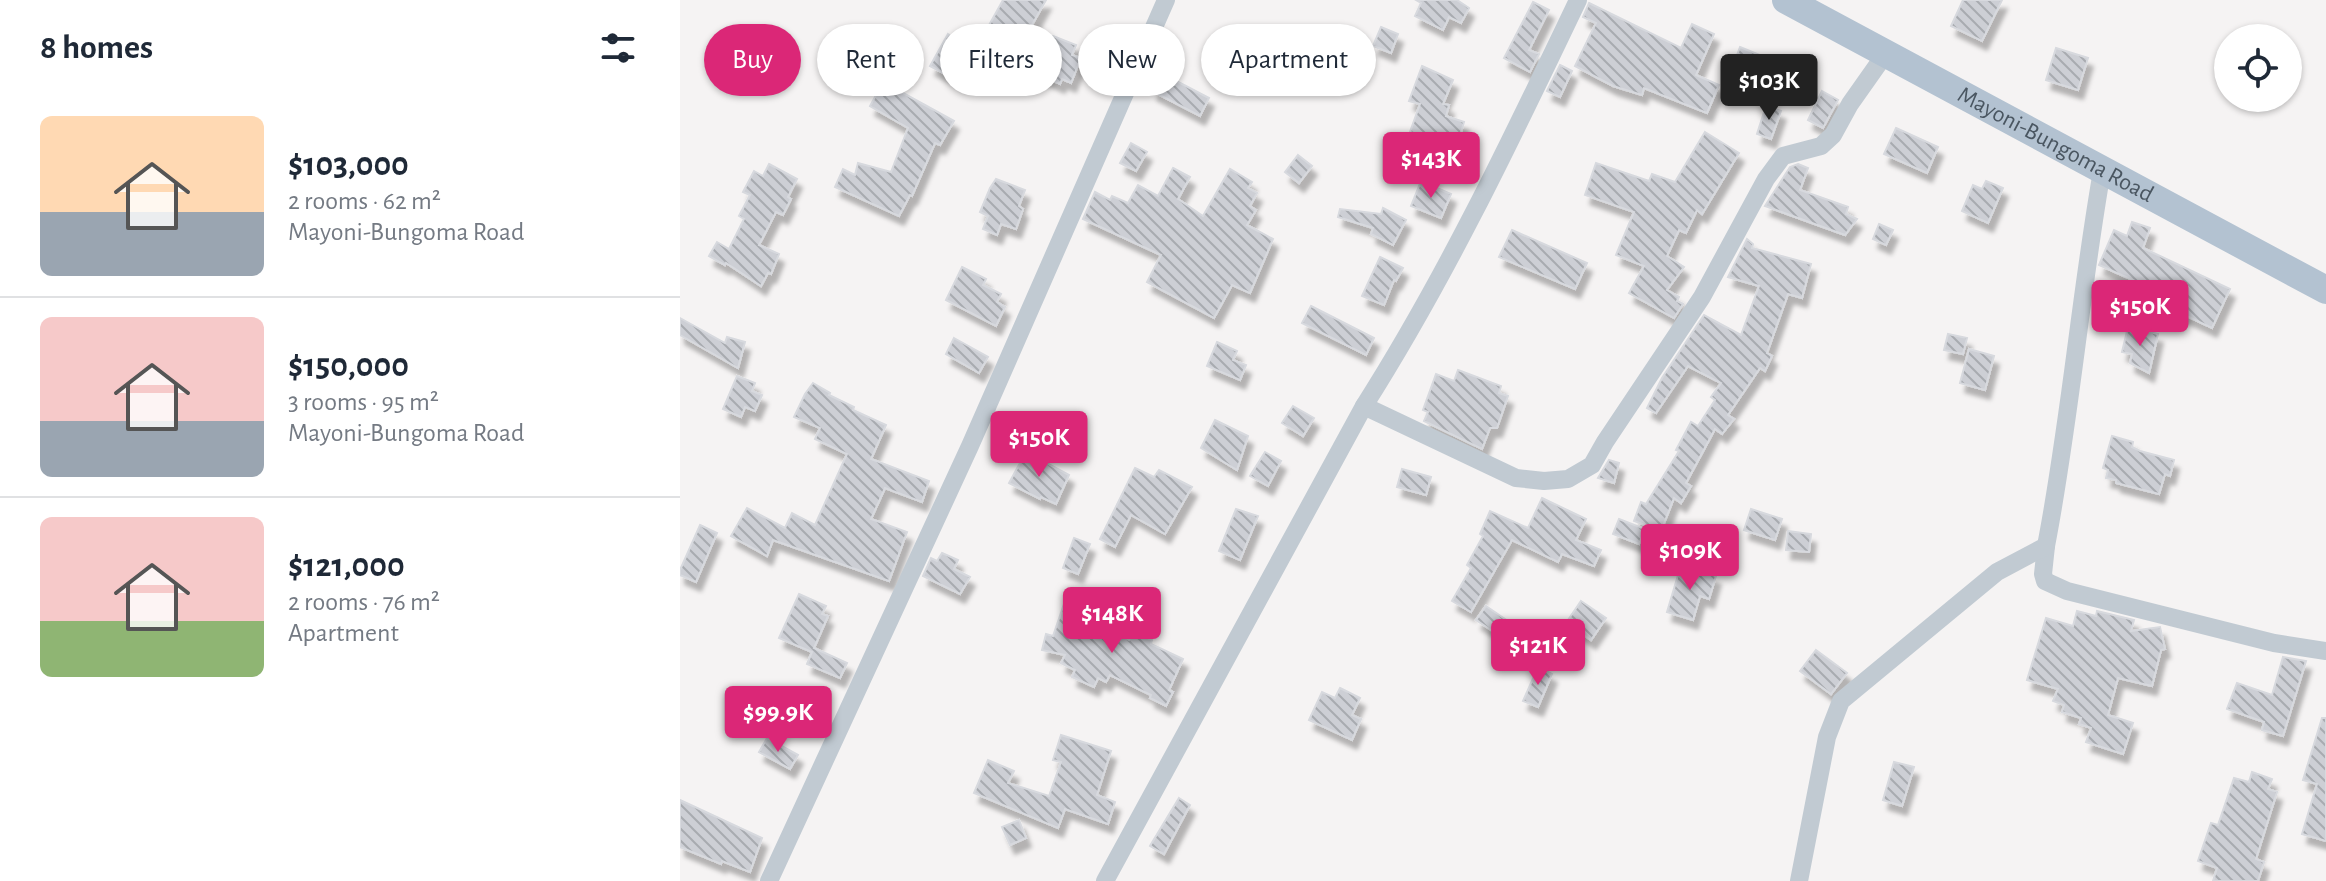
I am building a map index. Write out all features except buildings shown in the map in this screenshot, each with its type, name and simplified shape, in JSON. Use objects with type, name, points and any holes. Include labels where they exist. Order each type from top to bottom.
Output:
[{"type":"main road","name":"Mayoni-Bungoma Road","points":[[1786,0],[2326,290]]},
{"type":"street","points":[[769,881],[976,433],[1166,0]]},
{"type":"street","points":[[1105,881],[1364,406],[1395,358],[1509,144],[1578,0]]},
{"type":"street","points":[[1364,406],[1516,478],[1544,481],[1568,479],[1592,465],[1702,297],[1766,179],[1783,156],[1821,146],[1833,135],[1850,104],[1886,53]]},
{"type":"street","points":[[2102,171],[2073,357],[2062,463],[2046,546],[2045,581],[2067,591],[2274,643],[2326,651]]},
{"type":"street","points":[[1799,881],[1827,737],[1841,701],[1997,572],[2046,546]]}]
